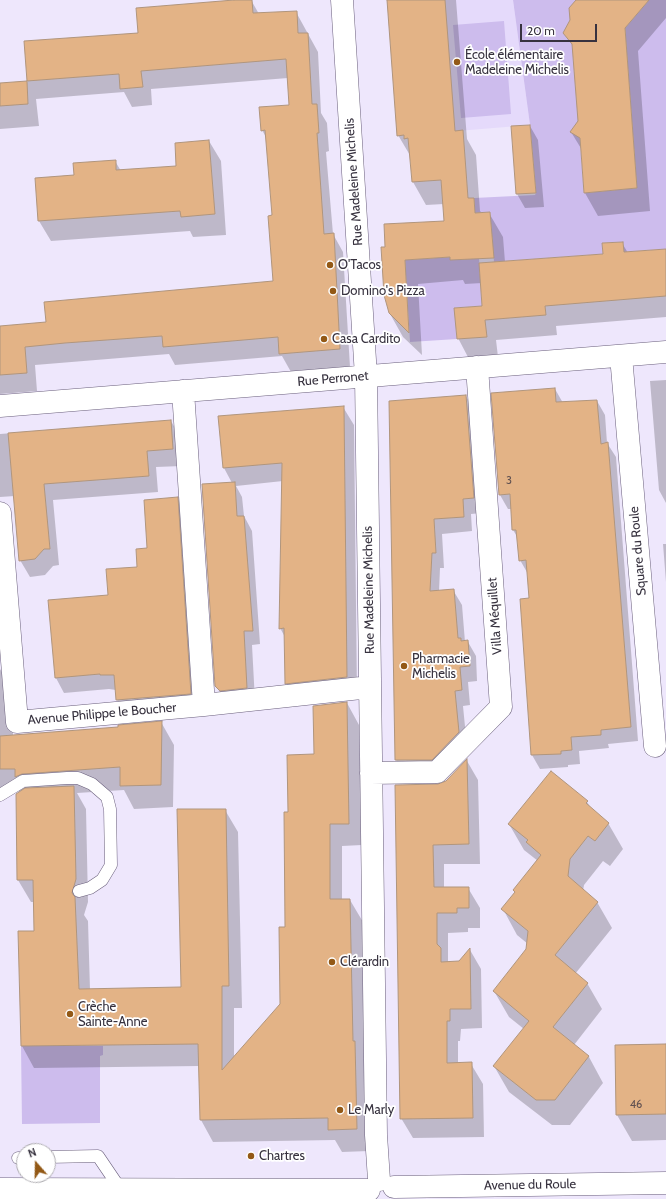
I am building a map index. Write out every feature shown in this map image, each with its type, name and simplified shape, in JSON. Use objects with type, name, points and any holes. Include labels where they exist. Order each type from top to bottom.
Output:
[{"type":"street","name":"Rue Madeleine Michelis","points":[[342,0],[366,376],[376,1135],[381,1191]]},
{"type":"street","name":"Rue Perronet","points":[[0,406],[666,352]]},
{"type":"street","name":"Square du Roule","points":[[621,356],[655,746]]},
{"type":"street","name":"Villa Méquillet","points":[[371,773],[437,772],[501,707],[477,367]]},
{"type":"street","points":[[183,391],[204,705]]},
{"type":"street","name":"Avenue Philippe le Boucher","points":[[0,513],[17,722],[370,688]]},
{"type":"street","name":"Avenue du Roule","points":[[0,1189],[466,1192],[666,1183]]},
{"type":"lane","points":[[0,795],[23,781],[78,778],[92,784],[107,797],[110,809],[111,865],[102,880],[90,888],[79,891]]},
{"type":"lane","points":[[56,1157],[98,1156],[121,1190]]},
{"type":"shaded area","name":"École élémentaire Madeleine Michelis","points":[[387,0],[513,0],[530,125],[397,136]]},
{"type":"shaded area","points":[[513,0],[576,0],[572,38],[584,193],[637,188],[625,28],[649,0],[666,0],[666,249],[624,252],[623,242],[602,243],[603,254],[494,262],[490,212],[475,213],[474,198],[535,195],[536,193],[530,125]]},
{"type":"shaded area","points":[[504,21],[511,114],[461,118],[453,25]]},
{"type":"shaded area","points":[[450,257],[450,260],[479,258],[482,306],[455,308],[457,339],[410,342],[405,260]]},
{"type":"shaded area","points":[[21,1046],[103,1046],[103,1055],[100,1056],[100,1123],[22,1124]]},
{"type":"building","points":[[234,0],[252,0],[253,13],[297,11],[298,33],[308,33],[312,104],[317,104],[319,133],[317,133],[324,234],[334,233],[340,349],[279,354],[278,337],[163,347],[162,336],[65,343],[25,347],[27,373],[0,375],[0,326],[46,322],[44,302],[273,281],[268,216],[272,215],[265,130],[261,131],[259,107],[289,105],[286,59],[141,71],[143,87],[120,89],[119,74],[27,81],[24,41],[138,33],[136,8]]},
{"type":"building","points":[[387,0],[445,0],[455,131],[463,130],[468,198],[474,198],[475,213],[490,212],[494,258],[450,260],[450,257],[405,260],[409,333],[389,313],[384,295],[381,247],[385,247],[384,224],[444,221],[441,180],[412,182],[408,138],[404,139],[404,135],[397,136]]},
{"type":"building","points":[[576,0],[649,0],[625,28],[637,188],[584,193],[580,138],[570,132],[578,121],[572,44],[563,33],[570,20],[569,8]]},
{"type":"building","points":[[27,81],[28,104],[0,106],[0,83]]},
{"type":"building","points":[[530,125],[536,193],[516,194],[511,126]]},
{"type":"building","points":[[209,140],[215,214],[181,217],[180,211],[38,221],[35,178],[74,175],[73,163],[116,160],[116,170],[176,166],[175,143]]},
{"type":"building","points":[[623,242],[624,252],[666,249],[666,296],[545,306],[546,315],[485,320],[487,337],[457,339],[454,308],[482,306],[479,263],[603,254],[602,243]]},
{"type":"building","points":[[555,388],[556,402],[597,400],[601,444],[608,442],[631,727],[601,730],[601,735],[571,737],[572,750],[561,751],[561,754],[531,755],[520,599],[529,598],[526,560],[519,561],[516,530],[512,530],[510,494],[499,495],[491,393]]},
{"type":"building","points":[[466,395],[474,498],[463,499],[464,517],[434,519],[436,553],[432,553],[430,591],[454,589],[458,638],[461,638],[461,641],[468,640],[470,666],[460,667],[462,690],[455,691],[459,732],[432,760],[395,760],[389,401]]},
{"type":"building","points":[[344,406],[347,677],[285,684],[284,628],[279,629],[282,463],[223,468],[218,416]]},
{"type":"building","points":[[171,420],[173,449],[147,451],[149,476],[44,484],[50,549],[44,549],[35,559],[19,561],[8,433]]},
{"type":"building","points":[[235,482],[237,516],[244,516],[253,631],[244,631],[247,688],[220,691],[215,686],[202,484]]},
{"type":"building","points":[[178,497],[191,694],[116,700],[114,675],[100,674],[55,678],[48,600],[108,595],[106,569],[137,567],[136,549],[147,548],[144,500]]},
{"type":"building","points":[[347,702],[349,824],[330,824],[330,899],[350,899],[353,1041],[355,1041],[357,1129],[328,1130],[328,1118],[200,1120],[198,1044],[21,1046],[18,931],[34,931],[33,880],[17,880],[16,794],[25,788],[74,786],[76,879],[72,893],[75,897],[79,989],[181,987],[177,809],[226,809],[229,986],[222,986],[222,1070],[280,1004],[279,927],[285,927],[284,812],[288,812],[287,755],[314,754],[313,706]]},
{"type":"building","points":[[162,721],[161,785],[120,786],[120,767],[22,774],[15,777],[15,769],[0,769],[0,736],[118,727],[118,725]]},
{"type":"building","points":[[467,759],[469,844],[433,845],[434,887],[469,887],[469,908],[457,908],[457,913],[437,913],[437,944],[441,948],[441,962],[459,961],[470,948],[471,1009],[450,1009],[450,1021],[447,1021],[447,1063],[472,1062],[473,1118],[400,1119],[395,785],[438,784],[446,781]]},
{"type":"building","points":[[551,771],[588,801],[586,803],[609,823],[595,841],[588,836],[570,859],[568,876],[598,902],[555,955],[588,983],[553,1027],[589,1056],[555,1100],[536,1100],[493,1066],[529,1021],[493,991],[526,949],[528,931],[501,909],[515,892],[513,890],[541,855],[526,842],[528,840],[508,824]]},
{"type":"building","points":[[666,1044],[666,1114],[616,1115],[615,1045]]},
{"type":"place","name":"École élémentaire Madeleine Michelis","points":[[457,62]]},
{"type":"place","name":"O'Tacos","points":[[330,265]]},
{"type":"place","name":"Domino's Pizza","points":[[333,291]]},
{"type":"place","name":"Casa Cardito","points":[[324,339]]},
{"type":"place","name":"Pharmacie Michelis","points":[[404,666]]},
{"type":"place","name":"Clérardin","points":[[332,962]]},
{"type":"place","name":"Crèche Sainte-Anne","points":[[70,1014]]},
{"type":"place","name":"Le Marly","points":[[340,1110]]},
{"type":"place","name":"Chartres","points":[[251,1156]]}]
